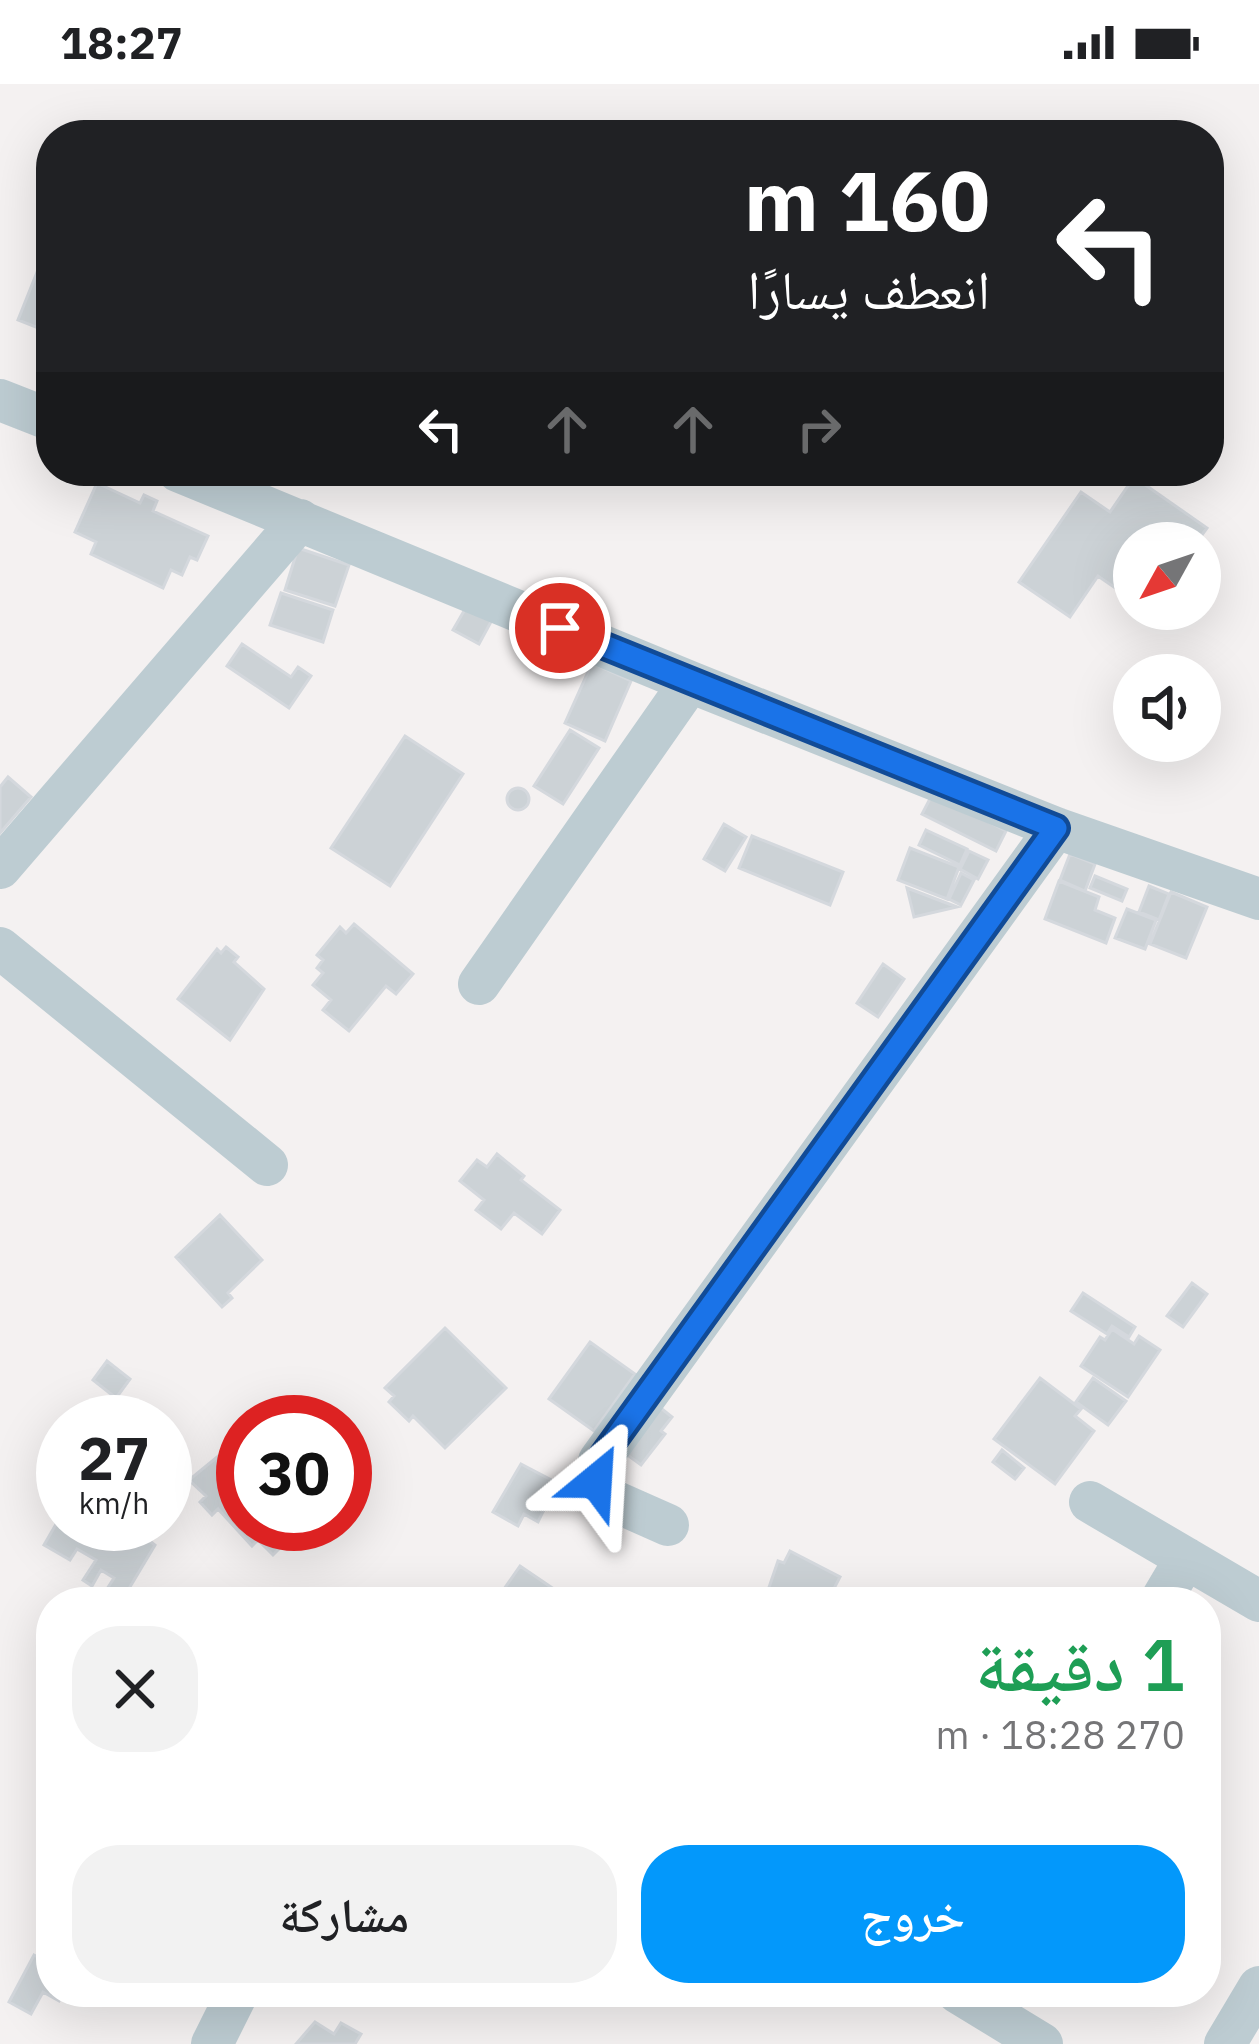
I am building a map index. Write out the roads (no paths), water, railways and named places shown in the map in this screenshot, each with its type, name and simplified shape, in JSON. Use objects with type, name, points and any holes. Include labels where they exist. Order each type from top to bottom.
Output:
[{"type":"street","points":[[0,400],[36,414]]},
{"type":"street","points":[[215,486],[1056,828],[1259,899]]},
{"type":"street","points":[[0,868],[300,520]]},
{"type":"street","points":[[479,984],[690,682]]},
{"type":"street","points":[[668,1525],[607,1498],[596,1481],[599,1461],[1056,828]]},
{"type":"street","points":[[0,948],[267,1165]]},
{"type":"street","points":[[1090,1502],[1259,1601]]},
{"type":"street","points":[[1169,1587],[1186,1558]]},
{"type":"street","points":[[1226,2044],[1259,1987]]},
{"type":"street","points":[[212,2044],[230,2007]]},
{"type":"street","points":[[981,2007],[1042,2044]]}]
